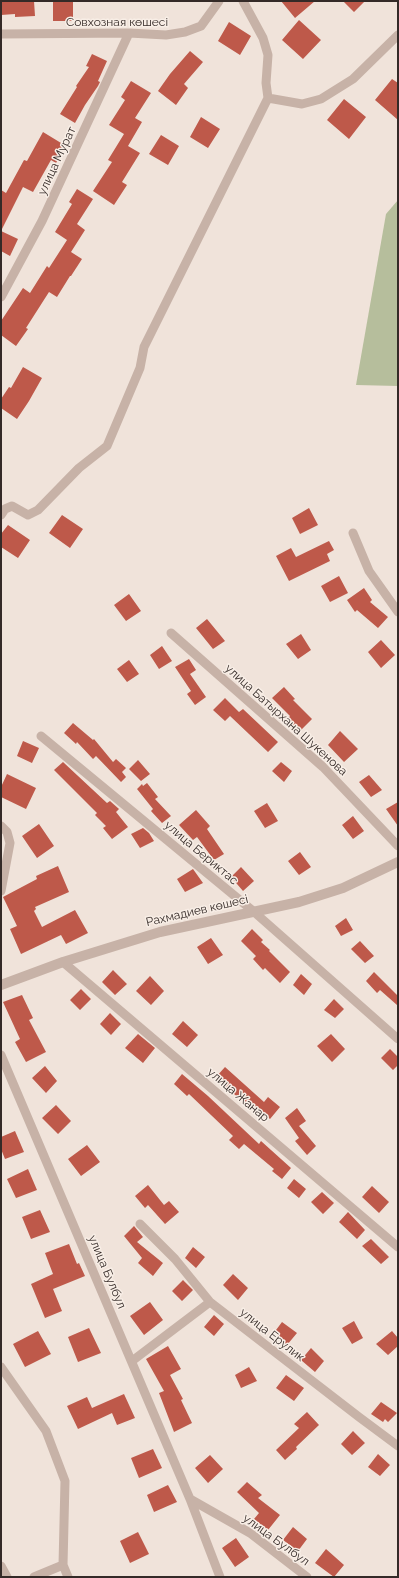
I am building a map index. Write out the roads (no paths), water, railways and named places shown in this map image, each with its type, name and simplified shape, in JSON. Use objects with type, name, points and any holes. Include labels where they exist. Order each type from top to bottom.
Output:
[{"type":"street","name":"Совхозная көшесі","points":[[1,34],[166,34],[185,32],[201,26],[220,1]]},
{"type":"street","points":[[1,515],[12,506],[28,515],[38,510],[79,468],[107,446],[140,368],[144,347],[268,98],[266,83],[268,55],[263,38],[242,1]]},
{"type":"street","name":"улица Мурат","points":[[1,296],[42,221],[130,33]]},
{"type":"street","points":[[268,98],[302,104],[321,99],[354,79],[398,35]]},
{"type":"street","points":[[353,533],[369,571],[398,612]]},
{"type":"street","name":"улица Батырхана Шукенова","points":[[171,633],[323,767],[398,846]]},
{"type":"street","name":"улица Бериктас","points":[[40,736],[253,911],[398,1039]]},
{"type":"street","points":[[1,826],[7,832],[10,843],[1,891]]},
{"type":"street","name":"Рахмадиев көшесі","points":[[1,985],[63,962],[160,932],[299,902],[343,888],[398,862]]},
{"type":"street","name":"улица Жанар","points":[[63,962],[398,1247]]},
{"type":"street","name":"улица Булбул","points":[[1,1055],[190,1499],[220,1577]]},
{"type":"street","name":"улица Ерулик","points":[[140,1224],[175,1259],[210,1302],[398,1446]]},
{"type":"street","points":[[132,1361],[210,1302]]},
{"type":"street","points":[[1,1367],[46,1431],[65,1481],[63,1565],[68,1577]]},
{"type":"street","name":"улица Булбул","points":[[190,1499],[250,1534],[307,1577]]},
{"type":"street","points":[[34,1577],[63,1565]]},
{"type":"street","points":[[1,1566],[7,1577]]}]
